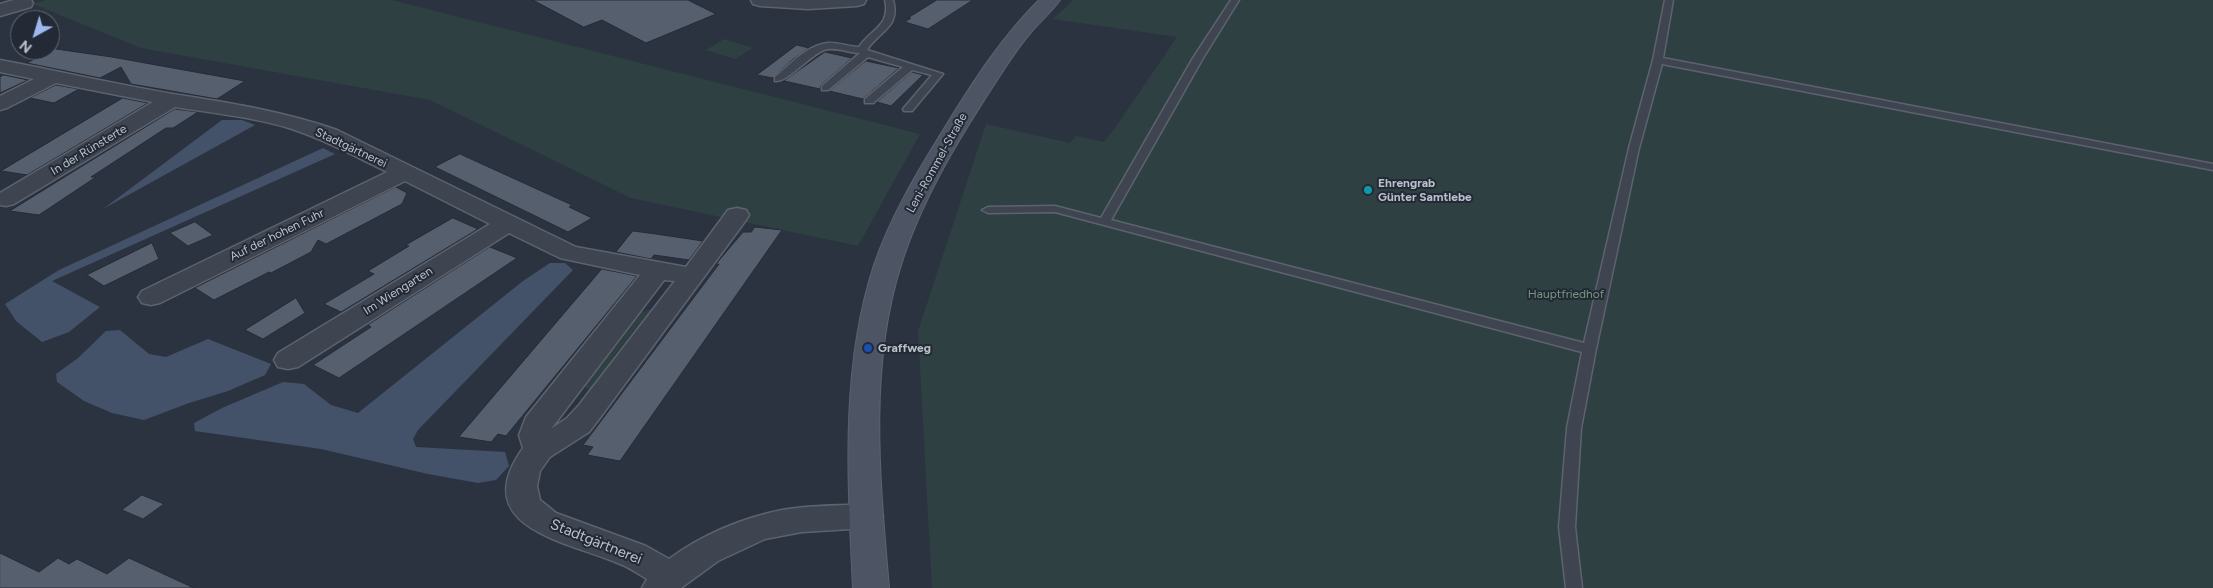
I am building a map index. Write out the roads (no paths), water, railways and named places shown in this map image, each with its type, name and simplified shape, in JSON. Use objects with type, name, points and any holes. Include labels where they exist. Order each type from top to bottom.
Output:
[{"type":"main road","name":"Leni-Rommel-Straße","points":[[872,588],[864,452],[865,385],[868,348],[887,265],[902,227],[934,164],[986,77],[1011,42],[1050,0]]},
{"type":"street","points":[[760,0],[808,3],[857,0]]},
{"type":"street","points":[[0,10],[24,3]]},
{"type":"street","name":"Stadtgärtnerei","points":[[0,66],[172,100],[229,108],[295,124],[329,136],[569,253],[656,271],[693,276]]},
{"type":"street","points":[[0,104],[53,77]]},
{"type":"street","name":"In der Rünsterte","points":[[6,199],[172,100]]},
{"type":"street","name":"Auf der hohen Fuhr","points":[[151,296],[404,173]]},
{"type":"street","name":"Stadtgärtnerei","points":[[665,582],[634,555],[545,522],[532,513],[525,504],[522,486],[525,469],[539,449],[578,425],[589,412],[738,215]]},
{"type":"street","name":"Im Wiengarten","points":[[288,360],[508,223]]},
{"type":"street","points":[[539,449],[534,435],[537,424],[656,271]]},
{"type":"street","points":[[665,582],[703,553],[749,532],[800,520],[867,516]]},
{"type":"lane","points":[[825,88],[864,52],[864,45],[880,33],[891,13],[889,0]]},
{"type":"lane","points":[[1104,222],[1198,58],[1235,0]]},
{"type":"lane","points":[[1574,588],[1568,517],[1574,428],[1589,349],[1634,148],[1658,60],[1669,0]]},
{"type":"lane","points":[[778,79],[820,47],[828,46],[864,52],[938,74],[908,109]]},
{"type":"lane","points":[[1658,60],[2213,167]]},
{"type":"lane","points":[[869,101],[910,66]]},
{"type":"lane","points":[[988,210],[1055,209],[1589,349]]},
{"type":"water","points":[[222,120],[242,120],[255,125],[103,209]]},
{"type":"water","points":[[323,148],[335,154],[52,281],[100,307],[69,332],[42,342],[16,321],[5,304],[59,270]]},
{"type":"water","points":[[550,263],[565,263],[573,270],[418,430],[413,439],[416,447],[505,452],[509,466],[496,480],[478,483],[428,474],[321,449],[195,431],[194,423],[222,408],[283,382],[304,384],[331,405],[358,413],[523,281]]},
{"type":"water","points":[[120,330],[149,354],[166,357],[208,339],[271,364],[265,375],[228,391],[144,420],[112,413],[84,401],[57,382],[56,374],[78,358],[106,331]]},
{"type":"place","name":"Ehrengrab Günter Samtlebe","points":[[1368,190]]},
{"type":"place","name":"Graffweg","points":[[868,348]]},
{"type":"park label","name":"Hauptfriedhof","points":[[1566,294]]}]
